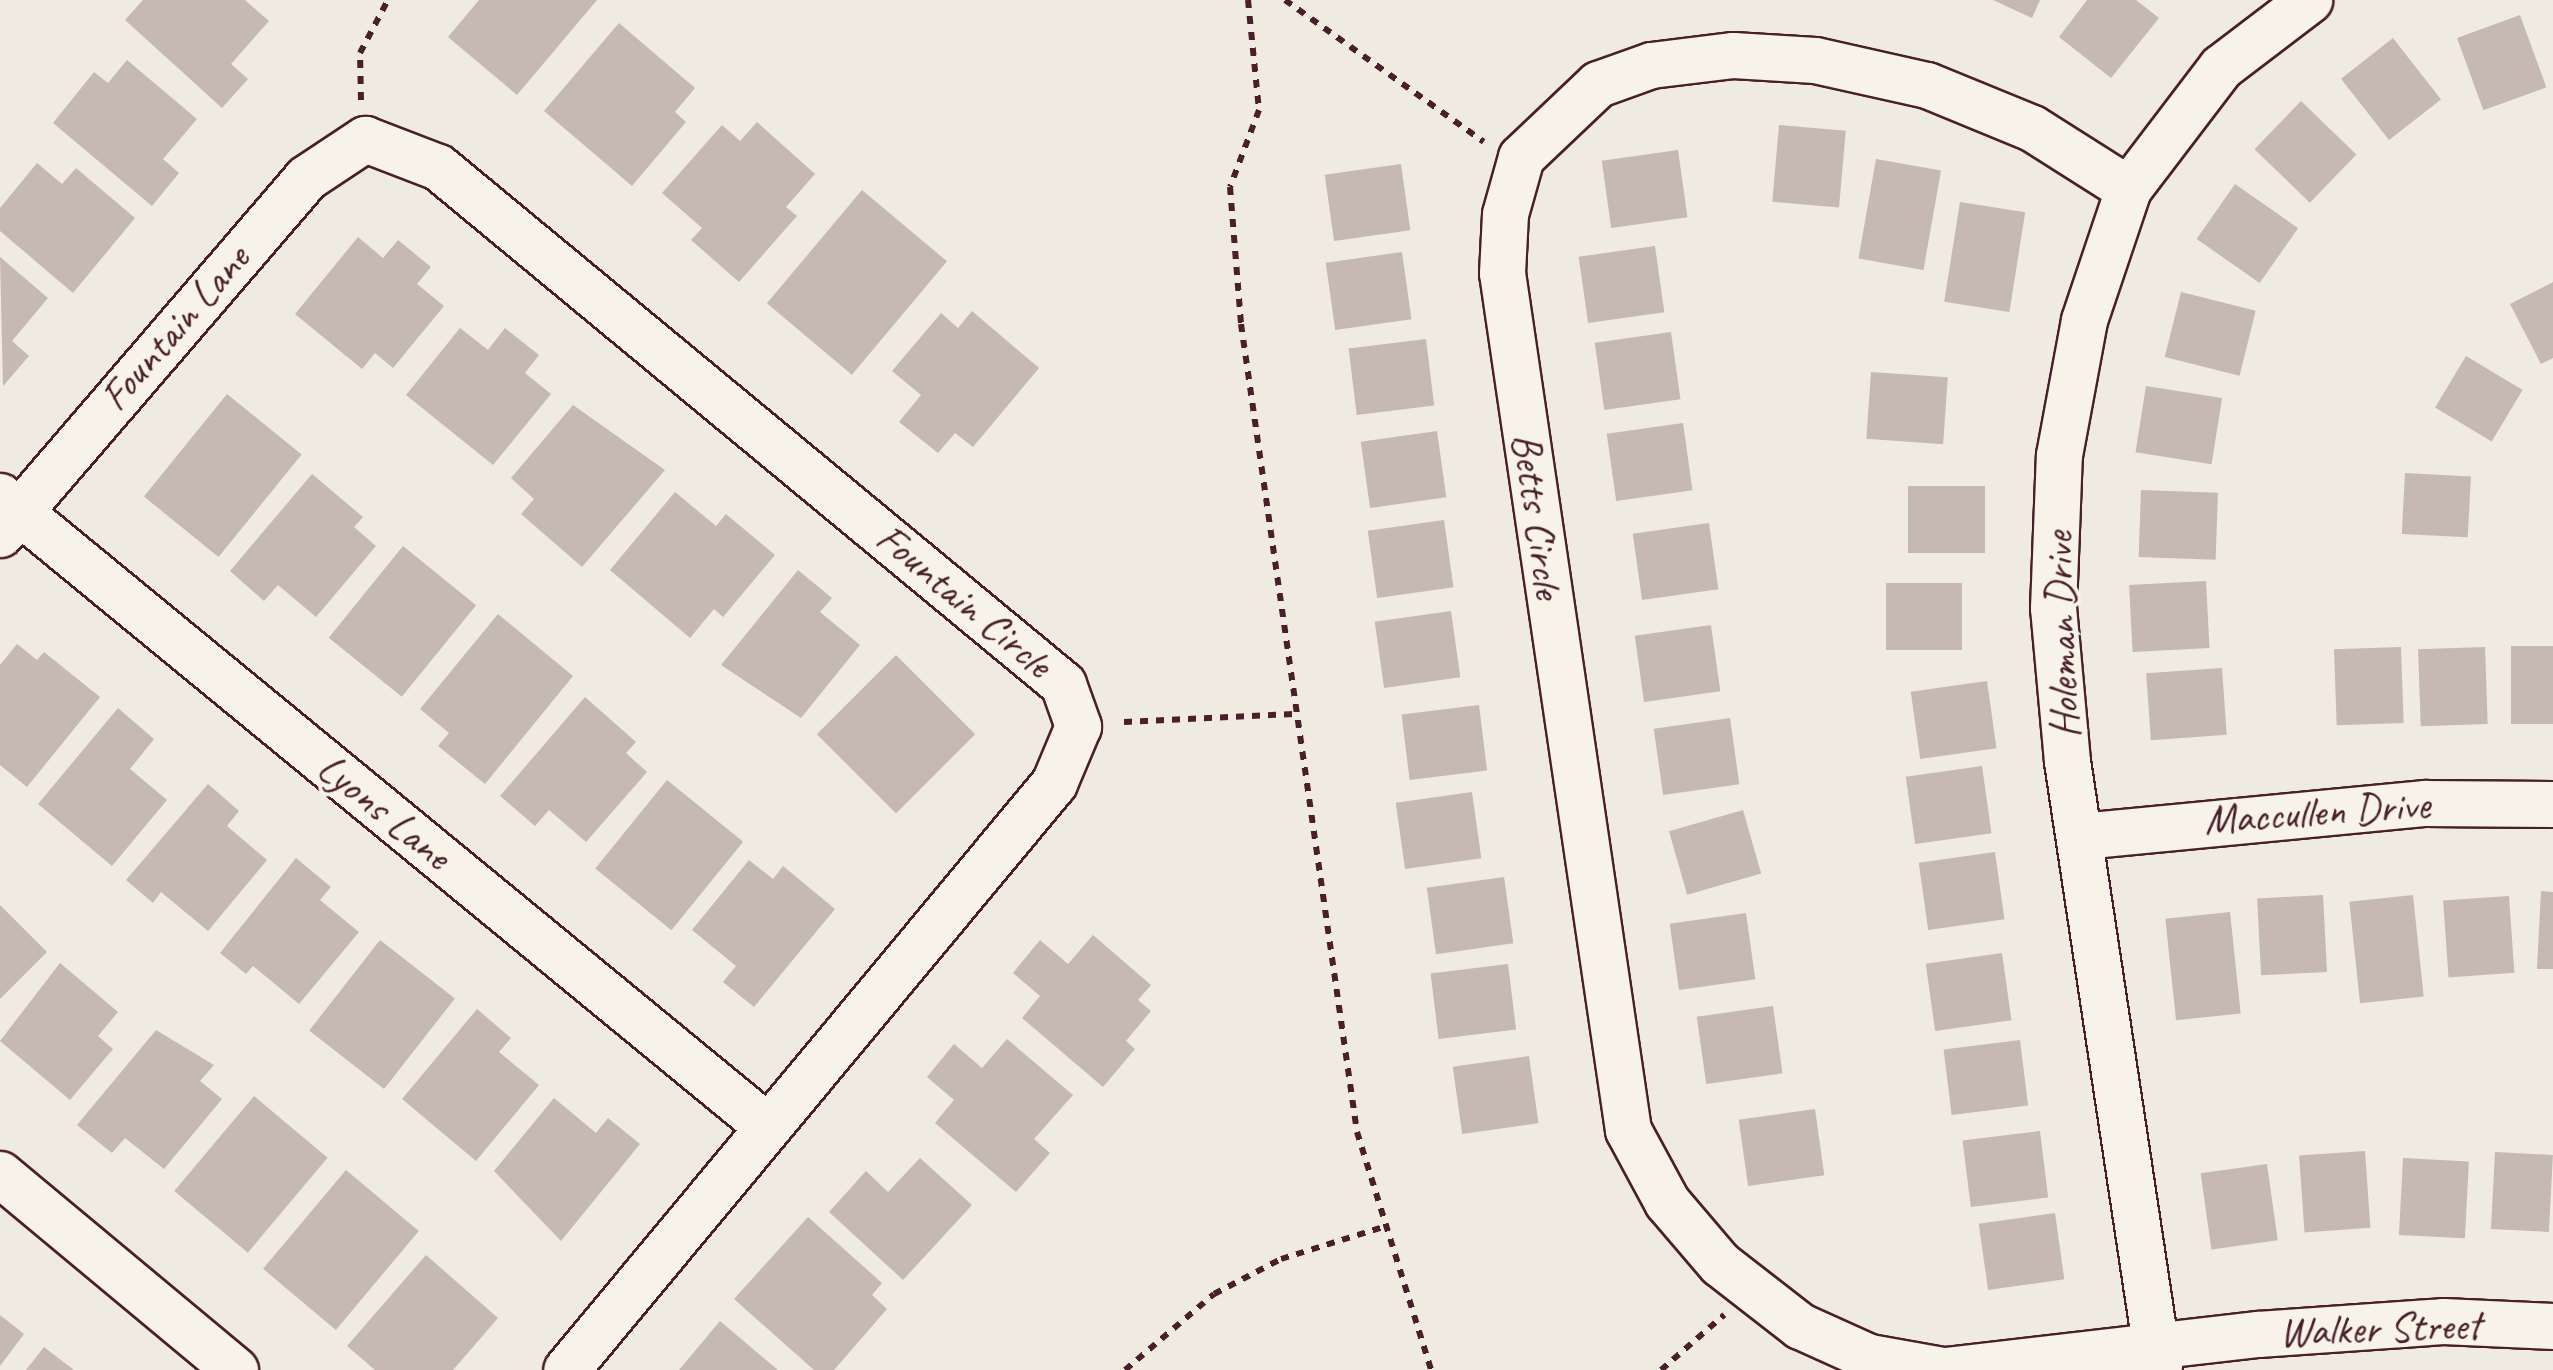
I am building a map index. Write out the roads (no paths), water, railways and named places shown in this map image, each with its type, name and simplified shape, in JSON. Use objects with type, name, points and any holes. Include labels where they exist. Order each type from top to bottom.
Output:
[{"type":"street","name":"Holeman Drive","points":[[2157,1359],[2081,836],[2053,608],[2059,455],[2084,320],[2128,189],[2221,67],[2309,0]]},
{"type":"street","name":"Betts Circle","points":[[2030,1364],[1944,1370],[1869,1357],[1800,1326],[1720,1264],[1667,1202],[1628,1130],[1502,273],[1519,166],[1550,121],[1598,84],[1651,65],[1733,55],[1815,60],[1927,85],[2032,128],[2128,189]]},
{"type":"street","name":"Fountain Lane","points":[[6,514],[306,178],[365,139]]},
{"type":"street","name":"Fountain Circle","points":[[365,139],[438,168],[1063,684],[1078,726],[1054,783],[566,1370]]},
{"type":"street","name":"Lyons Lane","points":[[6,514],[768,1127]]},
{"type":"street","name":"Maccullen Drive","points":[[2081,836],[2424,803],[2553,804]]},
{"type":"street","points":[[0,1174],[236,1370]]},
{"type":"street","name":"Walker Street","points":[[2030,1364],[2157,1359],[2442,1322],[2553,1326]]}]
